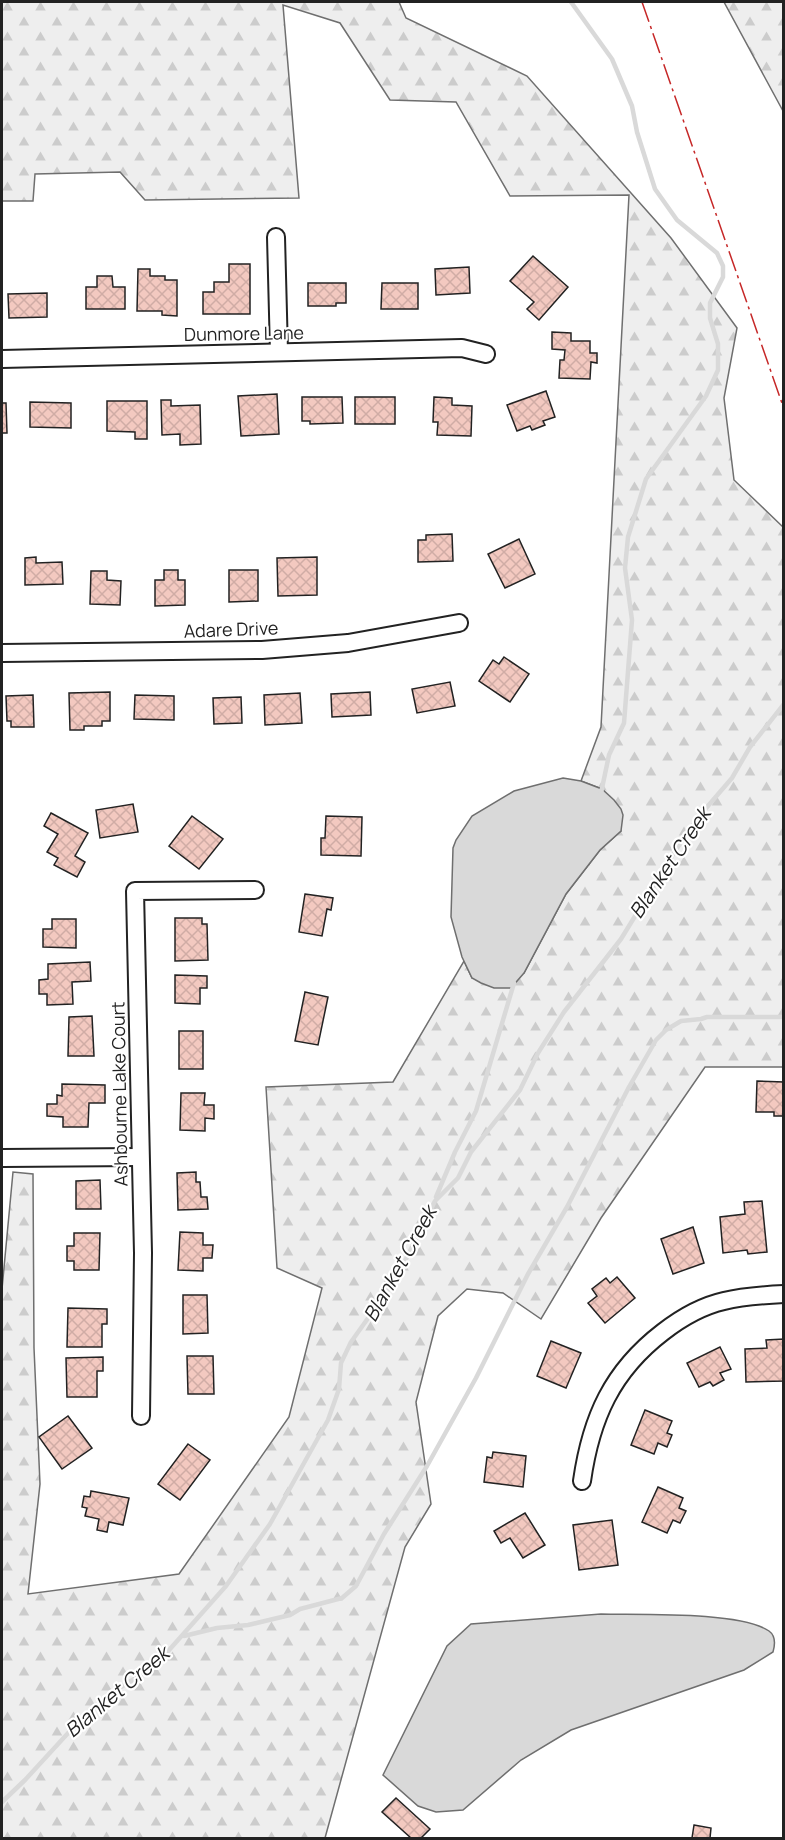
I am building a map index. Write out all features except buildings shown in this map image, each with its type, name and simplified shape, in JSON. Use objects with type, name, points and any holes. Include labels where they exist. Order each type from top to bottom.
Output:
[{"type":"street","points":[[276,237],[279,352]]},
{"type":"street","name":"Dunmore Lane","points":[[2,359],[462,348],[486,354]]},
{"type":"street","name":"Adare Drive","points":[[2,653],[262,650],[348,643],[459,623]]},
{"type":"street","name":"Ashbourne Lake Court","points":[[141,1416],[143,1253],[135,891],[255,890]]},
{"type":"street","points":[[2,1158],[140,1157]]},
{"type":"street","points":[[582,1481],[594,1425],[613,1384],[633,1358],[678,1321],[707,1307],[722,1301],[749,1296],[783,1294]]},
{"type":"green space","points":[[2,2],[399,2],[406,18],[527,76],[671,238],[737,328],[724,398],[734,480],[783,527],[783,1067],[705,1067],[601,1218],[541,1319],[503,1293],[467,1289],[438,1316],[416,1402],[431,1504],[405,1547],[325,1838],[2,1838],[2,1289],[13,1172],[33,1174],[34,1348],[40,1484],[28,1594],[179,1574],[289,1417],[322,1288],[277,1268],[266,1087],[393,1082],[464,961],[472,978],[524,973],[566,894],[600,850],[621,831],[602,789],[581,781],[601,727],[629,195],[510,196],[456,102],[390,100],[340,23],[283,5],[299,198],[145,200],[120,172],[35,174],[33,201],[2,201]]},
{"type":"green space","points":[[724,2],[783,2],[783,111]]},
{"type":"shaded area","points":[[563,778],[581,781],[602,789],[621,809],[623,815],[621,831],[600,850],[566,894],[524,973],[511,988],[494,988],[472,978],[462,957],[451,917],[453,848],[472,816],[514,791]]},
{"type":"shaded area","points":[[601,1614],[688,1615],[736,1620],[769,1631],[774,1638],[774,1649],[773,1652],[744,1670],[571,1730],[521,1760],[463,1810],[436,1812],[418,1806],[383,1775],[447,1646],[471,1624]]},
{"type":"waterway","points":[[571,2],[612,59],[632,106],[637,132],[655,189],[677,220],[717,253],[723,266],[723,277],[710,303],[710,318],[718,344],[718,370],[706,396],[646,479],[628,537],[625,568],[632,620],[624,723],[609,755],[601,793]]},
{"type":"waterway","name":"Blanket Creek","points":[[2,1802],[81,1719],[121,1687],[154,1667],[226,1586],[270,1524],[328,1420],[339,1389],[341,1363],[351,1342],[396,1279],[435,1201],[458,1178],[471,1152],[520,1090],[538,1053],[564,1012],[621,939],[675,851],[701,814],[732,778],[750,747],[784,704]]},
{"type":"waterway","points":[[436,1197],[476,1111],[514,983]]},
{"type":"waterway","points":[[184,1636],[290,1615],[300,1609],[342,1598],[356,1586],[476,1378],[528,1274],[567,1207],[656,1040],[666,1030],[681,1021],[707,1017],[784,1017]]},
{"type":"power","points":[[642,2],[784,409]]}]
